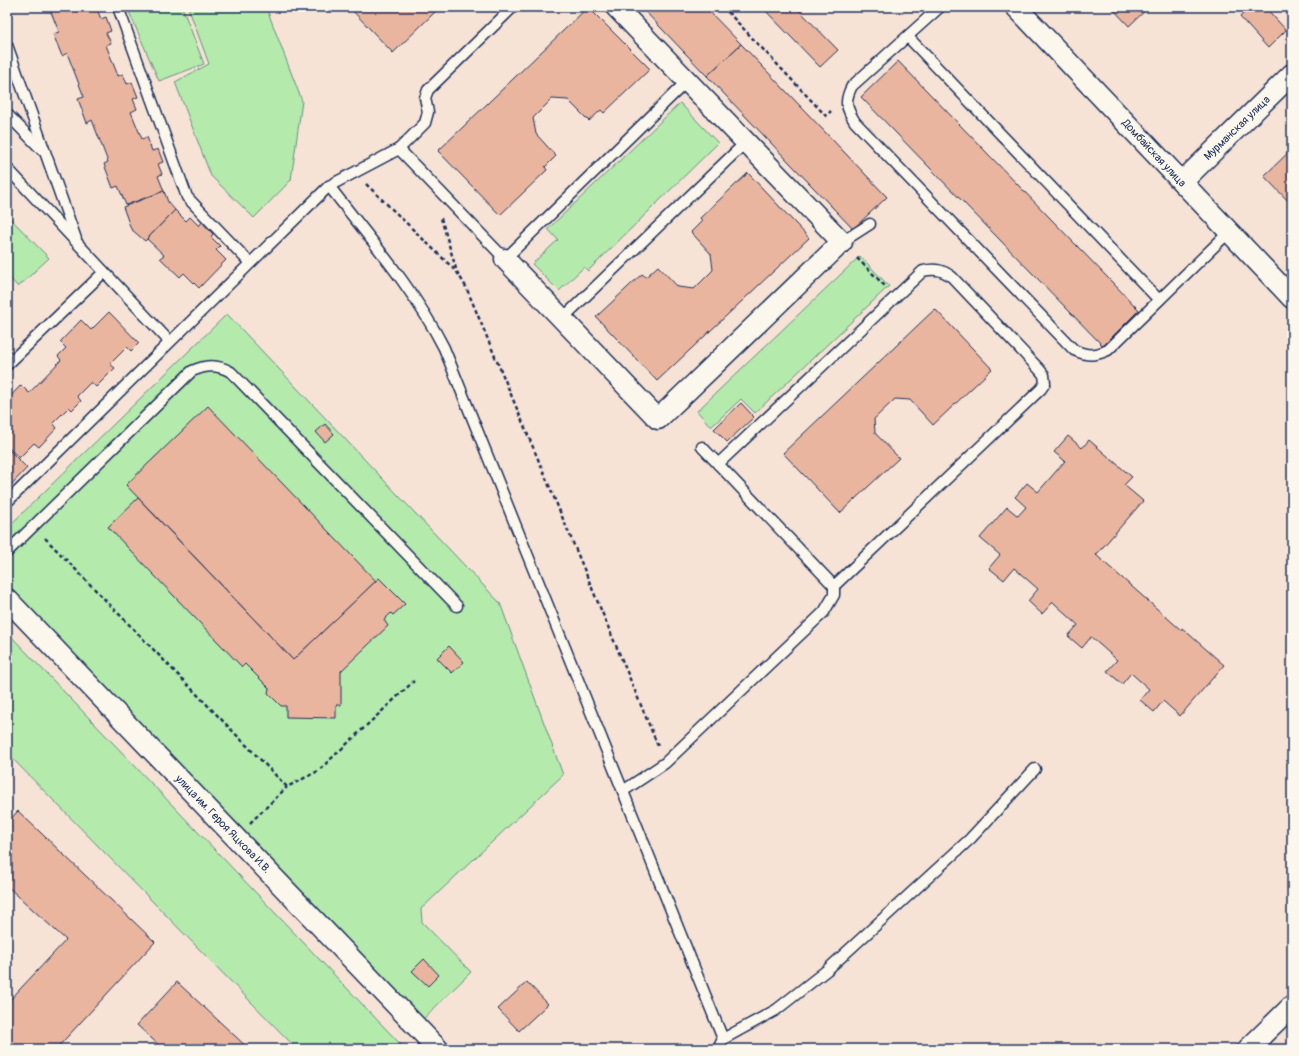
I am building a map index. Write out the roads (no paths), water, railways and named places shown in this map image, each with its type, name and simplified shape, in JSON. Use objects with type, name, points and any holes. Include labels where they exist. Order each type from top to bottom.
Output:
[{"type":"street","points":[[505,259],[658,419],[842,242],[616,7]]},
{"type":"street","name":"Домбайская улица","points":[[1016,7],[1292,298]]},
{"type":"street","name":"Мурманская улица","points":[[1182,182],[1292,74]]},
{"type":"street","name":"улица им. Героя Яцкова И.В.","points":[[7,599],[438,1049]]},
{"type":"street","points":[[1248,1049],[1292,1006]]},
{"type":"lane","points":[[118,7],[187,197],[250,263]]},
{"type":"lane","points":[[7,502],[169,341],[329,186],[398,149],[425,123],[428,112],[425,98],[428,90],[513,7]]},
{"type":"lane","points":[[940,7],[852,86],[846,97],[848,111],[855,122],[1074,350],[1086,355],[1098,355],[1108,350],[1229,232]]},
{"type":"lane","points":[[908,37],[1159,300]]},
{"type":"lane","points":[[7,45],[78,243]]},
{"type":"lane","points":[[398,149],[505,259],[688,81]]},
{"type":"lane","points":[[7,114],[45,152]]},
{"type":"lane","points":[[562,319],[746,142]]},
{"type":"lane","points":[[7,168],[169,341]]},
{"type":"lane","points":[[329,186],[414,296],[431,322],[444,348],[722,1040]]},
{"type":"lane","points":[[842,242],[870,224]]},
{"type":"lane","points":[[718,464],[923,271],[936,269],[945,271],[1039,369],[1044,375],[1045,383],[1041,389],[834,586]]},
{"type":"lane","points":[[7,365],[104,272]]},
{"type":"lane","points":[[7,552],[192,372],[202,366],[221,366],[231,372],[457,606]]},
{"type":"lane","points":[[623,791],[664,763],[824,612],[834,595],[834,586],[702,447]]},
{"type":"lane","points":[[718,1049],[722,1040],[776,1010],[827,970],[970,839],[1035,769]]}]
